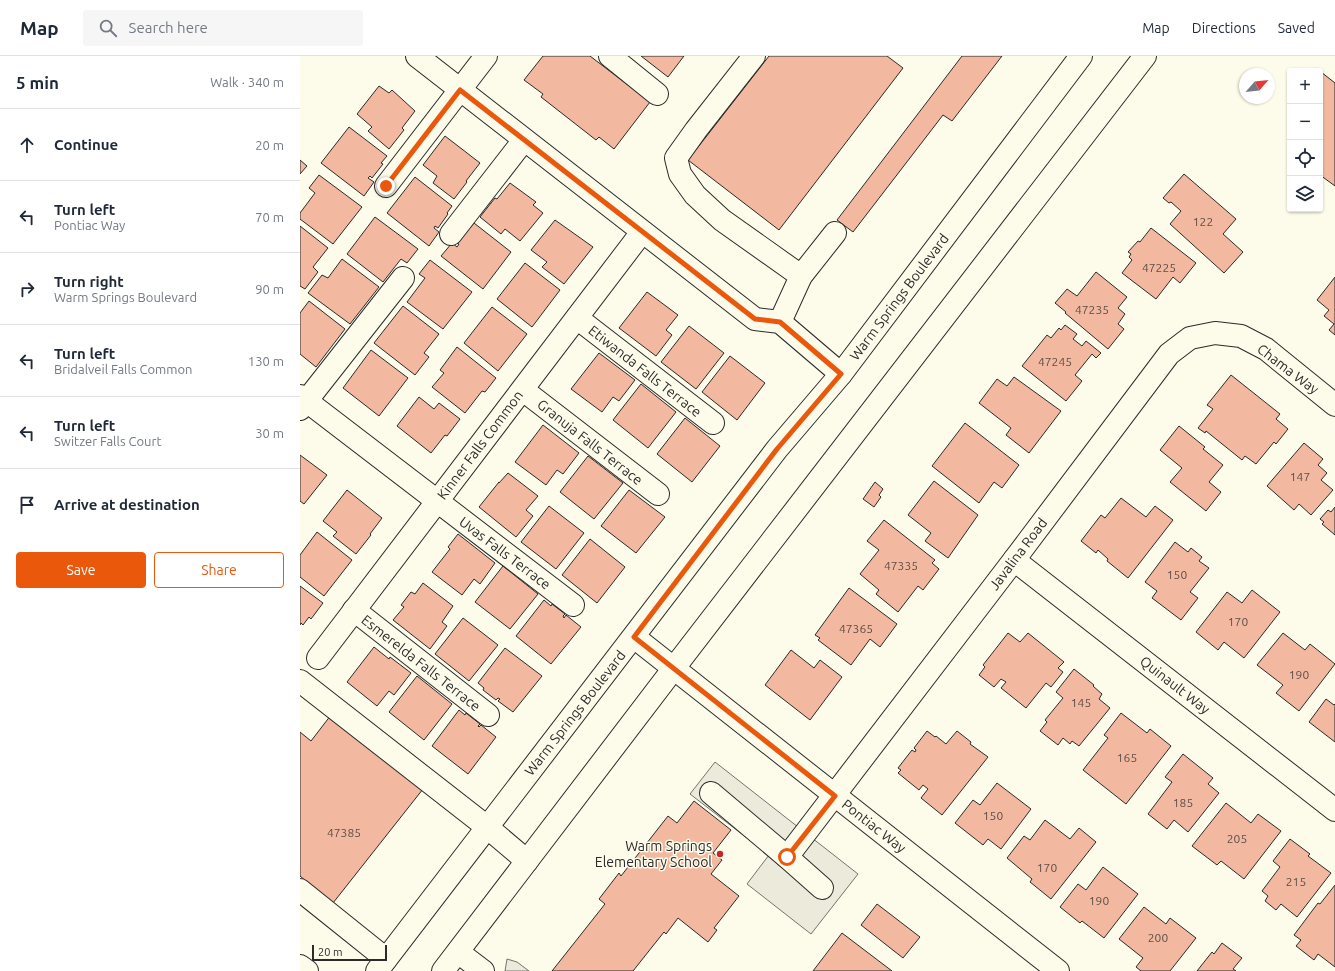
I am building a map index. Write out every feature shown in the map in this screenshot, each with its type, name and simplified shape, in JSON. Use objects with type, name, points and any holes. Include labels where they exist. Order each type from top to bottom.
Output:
[{"type":"street","points":[[417,56],[755,319],[780,322],[841,374]]},
{"type":"street","points":[[386,186],[486,56]]},
{"type":"street","points":[[610,56],[657,94]]},
{"type":"street","points":[[754,56],[676,158],[680,174],[695,195],[717,215],[801,276]]},
{"type":"street","name":"Warm Springs Boulevard","points":[[382,965],[777,449],[841,374],[1081,56]]},
{"type":"street","points":[[443,971],[1145,56]]},
{"type":"street","points":[[451,234],[524,140]]},
{"type":"street","name":"Kinner Falls Common","points":[[318,658],[642,232]]},
{"type":"street","points":[[780,322],[801,276],[835,233]]},
{"type":"street","points":[[302,402],[403,278]]},
{"type":"street","name":"Etiwanda Falls Terrace","points":[[577,318],[713,424]]},
{"type":"street","name":"Chama Way","points":[[1215,332],[1242,336],[1266,349],[1335,405]]},
{"type":"street","name":"Javalina Road","points":[[787,857],[835,796],[1169,354],[1190,338],[1215,332]]},
{"type":"street","name":"Granuja Falls Terrace","points":[[523,390],[658,494]]},
{"type":"street","name":"Uvas Falls Terrace","points":[[302,402],[573,605]]},
{"type":"street","name":"Quinault Way","points":[[1014,560],[1335,810]]},
{"type":"street","name":"Esmerelda Falls Terrace","points":[[354,610],[488,715]]},
{"type":"street","name":"Pontiac Way","points":[[634,637],[1058,971]]},
{"type":"street","points":[[300,680],[488,827],[527,861]]},
{"type":"street","points":[[711,793],[822,888]]},
{"type":"street","points":[[300,890],[382,965]]},
{"type":"street","points":[[458,952],[483,971]]},
{"type":"street","points":[[300,966],[307,971]]},
{"type":"shaded area","points":[[715,762],[858,874],[811,934],[747,884],[769,855],[690,794]]},
{"type":"shaded area","points":[[507,959],[517,962],[529,971],[505,971]]},
{"type":"building","points":[[543,56],[590,56],[650,102],[614,149],[599,137],[596,140],[541,97],[543,94],[524,80]]},
{"type":"building","points":[[641,56],[684,56],[668,77]]},
{"type":"building","points":[[769,56],[887,56],[903,68],[779,230],[688,160]]},
{"type":"building","points":[[962,56],[1002,56],[952,121],[943,115],[853,232],[837,220]]},
{"type":"building","points":[[1323,73],[1335,83],[1335,186],[1323,177]]},
{"type":"building","points":[[379,86],[389,93],[392,90],[415,111],[402,128],[404,130],[389,149],[368,131],[372,127],[357,114]]},
{"type":"building","points":[[349,127],[387,156],[381,163],[383,164],[372,178],[370,176],[368,178],[374,182],[364,196],[321,163]]},
{"type":"building","points":[[445,136],[480,163],[454,199],[433,183],[437,176],[423,165]]},
{"type":"building","points":[[300,160],[307,166],[300,174]]},
{"type":"building","points":[[1184,174],[1236,219],[1223,234],[1243,252],[1224,273],[1170,224],[1181,211],[1171,202],[1169,203],[1163,198]]},
{"type":"building","points":[[319,175],[362,207],[333,244],[300,219],[300,213],[315,193],[309,188]]},
{"type":"building","points":[[415,177],[452,206],[438,228],[435,226],[434,228],[439,232],[429,246],[387,213]]},
{"type":"building","points":[[510,183],[536,202],[533,205],[543,213],[520,241],[505,229],[501,234],[480,217],[495,198],[497,199]]},
{"type":"building","points":[[375,217],[418,249],[407,263],[401,259],[383,282],[347,254]]},
{"type":"building","points":[[555,220],[593,247],[564,284],[542,267],[547,262],[531,250]]},
{"type":"building","points":[[474,223],[511,252],[483,289],[441,256],[452,243],[457,247],[459,244],[456,243],[466,229],[468,230]]},
{"type":"building","points":[[300,226],[328,248],[313,267],[318,272],[305,289],[300,286]]},
{"type":"building","points":[[1151,228],[1196,263],[1180,283],[1173,277],[1156,299],[1122,273],[1132,260],[1129,257],[1131,254],[1128,252],[1138,241],[1140,242]]},
{"type":"building","points":[[342,259],[379,287],[350,324],[308,293],[322,275],[328,278]]},
{"type":"building","points":[[430,260],[472,292],[443,329],[407,302],[425,278],[419,274]]},
{"type":"building","points":[[525,263],[560,290],[532,327],[497,299]]},
{"type":"building","points":[[1096,272],[1127,297],[1118,308],[1125,314],[1118,324],[1124,329],[1108,349],[1055,303],[1067,289],[1077,296]]},
{"type":"building","points":[[1335,277],[1335,335],[1329,330],[1334,324],[1324,316],[1329,310],[1317,300]]},
{"type":"building","points":[[647,292],[678,315],[666,330],[672,335],[656,356],[619,328]]},
{"type":"building","points":[[309,301],[345,329],[316,367],[300,354],[300,313]]},
{"type":"building","points":[[403,306],[439,334],[424,353],[429,357],[415,375],[374,343]]},
{"type":"building","points":[[492,307],[527,334],[498,371],[464,343]]},
{"type":"building","points":[[1065,325],[1077,334],[1073,339],[1082,346],[1086,341],[1101,353],[1096,358],[1092,354],[1075,375],[1082,381],[1066,401],[1022,366],[1047,335],[1051,338],[1059,328],[1061,330]]},
{"type":"building","points":[[689,326],[724,353],[696,389],[661,362]]},
{"type":"building","points":[[457,347],[496,378],[485,392],[482,391],[465,413],[432,387],[444,373],[440,370]]},
{"type":"building","points":[[371,350],[408,378],[379,416],[343,388]]},
{"type":"building","points":[[599,353],[635,380],[619,401],[613,397],[602,412],[571,389]]},
{"type":"building","points":[[730,356],[765,383],[737,420],[702,392]]},
{"type":"building","points":[[1231,375],[1280,414],[1276,419],[1288,429],[1276,444],[1274,442],[1256,464],[1245,456],[1242,460],[1206,431],[1205,433],[1198,428],[1213,409],[1207,405]]},
{"type":"building","points":[[1014,377],[1061,411],[1029,453],[1006,435],[1011,428],[979,403],[997,379],[1007,386]]},
{"type":"building","points":[[641,384],[676,412],[648,448],[613,420]]},
{"type":"building","points":[[419,397],[434,409],[439,403],[460,419],[431,453],[397,426]]},
{"type":"building","points":[[685,418],[720,446],[692,482],[657,454]]},
{"type":"building","points":[[965,423],[1019,465],[1002,488],[994,482],[979,503],[932,466]]},
{"type":"building","points":[[543,425],[579,453],[563,474],[557,470],[546,485],[515,462]]},
{"type":"building","points":[[1179,426],[1205,447],[1203,449],[1223,465],[1209,482],[1221,492],[1206,511],[1170,482],[1182,468],[1160,450]]},
{"type":"building","points":[[1304,443],[1323,459],[1318,465],[1327,473],[1321,480],[1333,490],[1311,515],[1299,504],[1294,510],[1267,486]]},
{"type":"building","points":[[300,455],[327,475],[304,504],[300,501]]},
{"type":"building","points":[[588,456],[623,483],[594,519],[560,492]]},
{"type":"building","points":[[508,473],[538,496],[526,510],[533,516],[516,537],[479,507]]},
{"type":"building","points":[[934,481],[978,515],[948,558],[925,541],[931,533],[908,515]]},
{"type":"building","points":[[875,482],[883,489],[879,495],[881,497],[874,507],[863,499]]},
{"type":"building","points":[[347,490],[382,518],[356,554],[333,536],[337,532],[323,521]]},
{"type":"building","points":[[629,490],[665,517],[636,553],[601,526]]},
{"type":"building","points":[[1121,498],[1146,517],[1155,506],[1173,520],[1128,578],[1107,561],[1108,559],[1098,550],[1096,553],[1081,541],[1101,515],[1105,518]]},
{"type":"building","points":[[549,506],[584,533],[556,569],[521,542]]},
{"type":"building","points":[[1335,507],[1335,535],[1322,524],[1324,522],[1320,519],[1328,510],[1331,512]]},
{"type":"building","points":[[884,520],[935,560],[932,563],[939,569],[923,590],[918,586],[898,612],[876,594],[879,590],[860,574],[879,550],[867,541]]},
{"type":"building","points":[[317,532],[352,560],[324,596],[300,577],[300,555]]},
{"type":"building","points":[[458,534],[495,563],[480,584],[474,579],[462,595],[432,572],[450,549],[448,547]]},
{"type":"building","points":[[590,539],[625,567],[597,603],[562,575]]},
{"type":"building","points":[[1175,542],[1188,552],[1191,548],[1202,557],[1199,561],[1209,568],[1190,592],[1198,598],[1181,620],[1152,598],[1157,591],[1145,582]]},
{"type":"building","points":[[503,566],[538,594],[510,629],[475,602]]},
{"type":"building","points":[[423,583],[453,606],[442,622],[447,626],[430,649],[393,620],[404,607],[401,605],[411,592],[415,594]]},
{"type":"building","points":[[300,586],[323,603],[311,619],[309,617],[303,625],[301,623],[300,625]]},
{"type":"building","points":[[849,588],[897,624],[880,647],[870,639],[851,665],[818,640],[820,638],[815,635]]},
{"type":"building","points":[[1252,590],[1280,612],[1244,658],[1224,642],[1218,650],[1196,632],[1227,592],[1242,603]]},
{"type":"building","points":[[544,600],[565,614],[563,616],[564,618],[566,615],[581,627],[551,664],[516,636]]},
{"type":"building","points":[[463,618],[498,645],[469,681],[435,654]]},
{"type":"building","points":[[1008,633],[1020,642],[1028,633],[1064,662],[1058,668],[1063,672],[1051,687],[1046,683],[1026,708],[1001,688],[1006,682],[1001,679],[994,687],[979,675],[985,667],[983,665]]},
{"type":"building","points":[[1283,633],[1305,650],[1310,644],[1335,664],[1299,711],[1276,693],[1283,685],[1257,665]]},
{"type":"building","points":[[374,647],[411,673],[394,695],[389,691],[377,706],[347,682]]},
{"type":"building","points":[[505,648],[542,676],[513,712],[498,701],[500,699],[498,698],[496,700],[483,690],[484,688],[478,683]]},
{"type":"building","points":[[791,650],[814,668],[820,660],[842,677],[810,720],[765,685]]},
{"type":"building","points":[[1074,669],[1094,685],[1093,686],[1102,694],[1099,699],[1110,708],[1079,746],[1072,741],[1070,744],[1063,738],[1058,745],[1040,731],[1047,722],[1045,720],[1063,698],[1056,692]]},
{"type":"building","points":[[417,676],[452,704],[424,740],[389,712]]},
{"type":"building","points":[[1326,699],[1334,705],[1335,704],[1335,742],[1309,722]]},
{"type":"building","points":[[459,710],[465,715],[466,713],[480,724],[478,726],[479,727],[481,725],[496,737],[468,774],[432,746]]},
{"type":"building","points":[[1121,713],[1147,733],[1150,729],[1171,746],[1126,804],[1083,770],[1108,738],[1104,735]]},
{"type":"building","points":[[331,715],[423,789],[333,903],[300,876],[300,732],[311,741]]},
{"type":"building","points":[[927,731],[946,744],[957,731],[971,742],[970,744],[988,757],[942,815],[921,798],[928,789],[923,785],[919,790],[898,773],[901,770],[898,768],[912,750],[915,752],[916,750],[914,748]]},
{"type":"building","points":[[1183,754],[1213,778],[1208,784],[1219,793],[1188,832],[1174,820],[1167,829],[1148,814],[1172,782],[1165,777]]},
{"type":"building","points":[[997,783],[1031,809],[1001,849],[988,839],[983,845],[955,823],[973,800],[980,805]]},
{"type":"building","points":[[694,801],[731,830],[713,853],[722,860],[711,874],[739,896],[714,928],[717,930],[708,942],[678,918],[666,934],[664,932],[633,971],[552,971],[605,904],[599,899],[619,873],[621,876],[668,816],[677,823]]},
{"type":"building","points":[[1226,803],[1251,823],[1258,814],[1281,831],[1244,879],[1221,861],[1217,865],[1192,846]]},
{"type":"building","points":[[1045,820],[1070,839],[1079,828],[1096,842],[1051,899],[1030,882],[1032,879],[1007,858],[1024,836],[1030,840]]},
{"type":"building","points":[[1290,839],[1310,854],[1308,856],[1331,873],[1297,917],[1281,904],[1276,910],[1265,901],[1268,896],[1262,891],[1280,867],[1273,861]]},
{"type":"building","points":[[1103,867],[1138,894],[1104,938],[1082,921],[1080,923],[1060,907],[1078,884],[1086,890]]},
{"type":"building","points":[[1335,885],[1335,967],[1318,954],[1314,960],[1296,946],[1301,940],[1294,935],[1318,903],[1320,904]]},
{"type":"building","points":[[877,904],[920,937],[903,958],[861,925]]},
{"type":"building","points":[[1144,907],[1166,924],[1170,918],[1196,938],[1170,971],[1141,971],[1136,967],[1143,958],[1119,939]]},
{"type":"building","points":[[842,933],[892,971],[813,971]]},
{"type":"building","points":[[1222,943],[1242,958],[1233,969],[1236,971],[1197,971],[1212,952],[1214,954]]},
{"type":"place","name":"Warm Springs Elementary School","points":[[720,854]]},
{"type":"route","points":[[386,186],[460,90],[755,319],[780,322],[841,374],[777,449],[634,637],[835,796],[787,857]]}]
